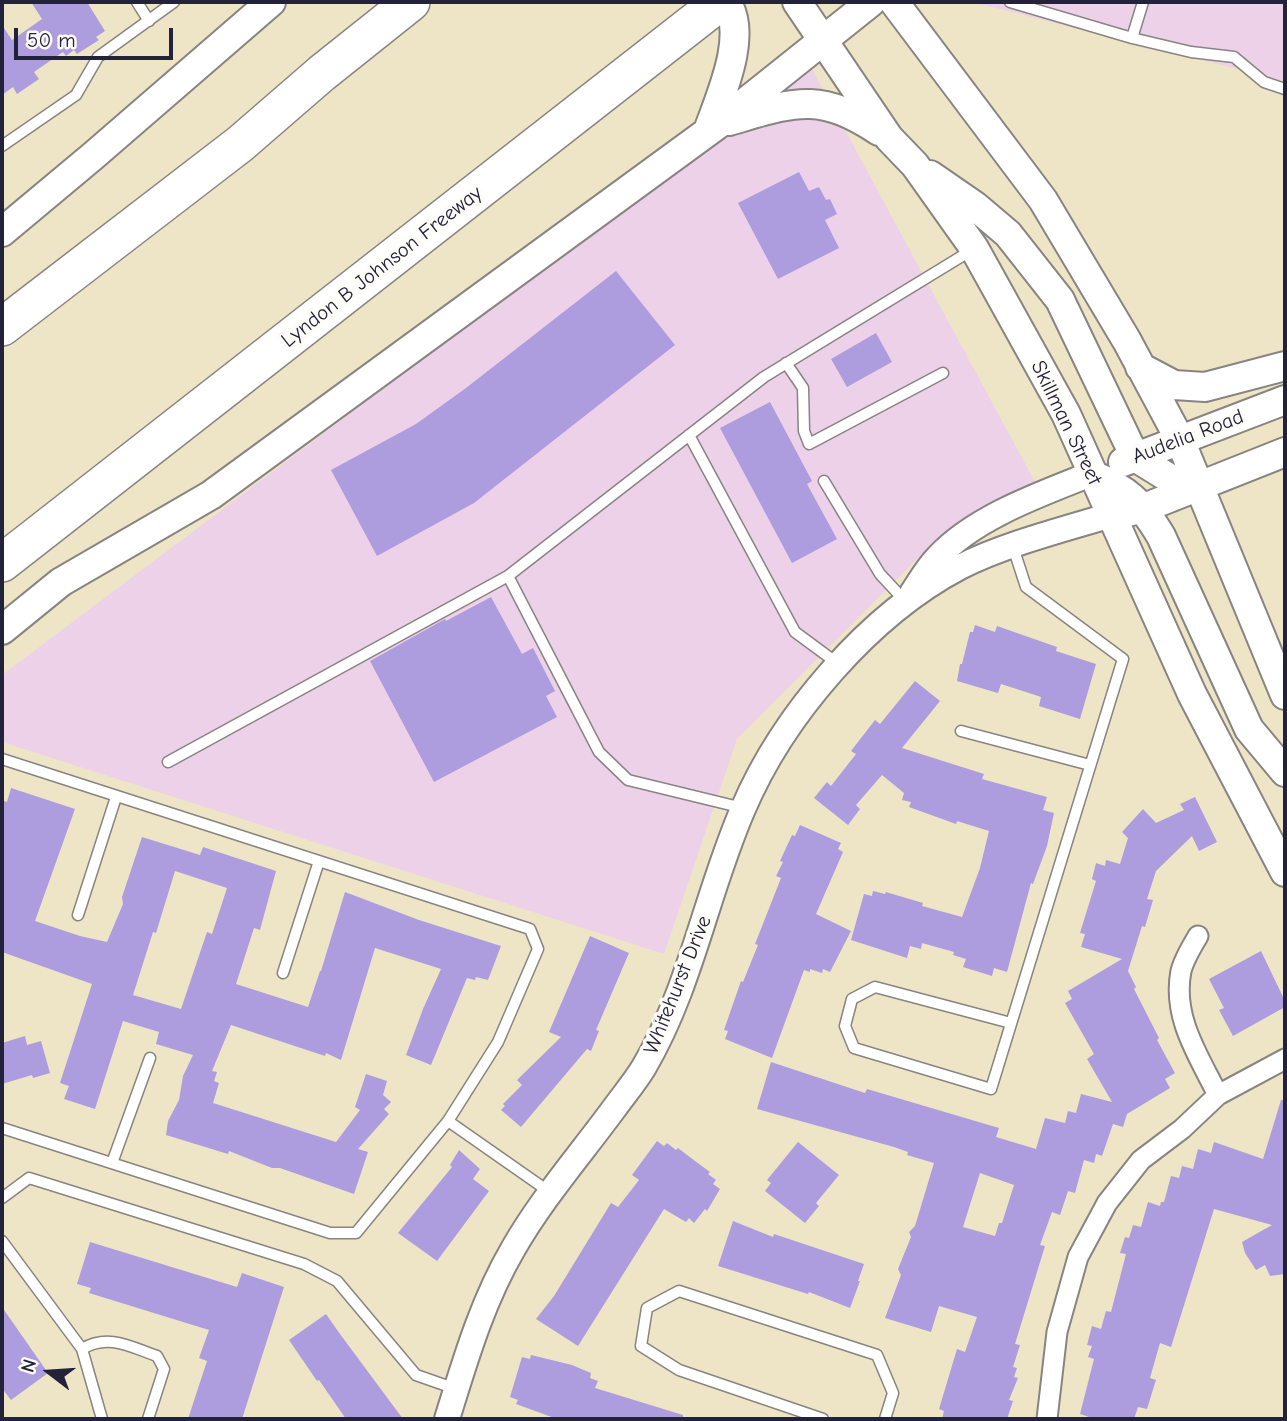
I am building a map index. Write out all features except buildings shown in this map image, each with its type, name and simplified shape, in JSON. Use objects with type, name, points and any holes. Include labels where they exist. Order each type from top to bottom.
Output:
[{"type":"highway","points":[[2,327],[240,144],[322,73],[411,2]]},
{"type":"highway","name":"Lyndon B Johnson Freeway","points":[[2,563],[726,5]]},
{"type":"main road","points":[[2,232],[271,2]]},
{"type":"main road","name":"Skillman Street","points":[[797,2],[889,138],[915,165],[974,248],[1066,414],[1192,694],[1285,872]]},
{"type":"main road","points":[[2,630],[61,582],[211,495],[713,128],[871,2]]},
{"type":"main road","points":[[894,2],[1043,200],[1140,367],[1180,440],[1285,695]]},
{"type":"main road","points":[[713,128],[732,57],[734,29],[726,5]]},
{"type":"main road","points":[[713,128],[776,107],[803,103],[827,105],[855,116],[889,138]]},
{"type":"main road","points":[[915,165],[975,206],[1008,234],[1060,300],[1135,457],[1169,478],[1200,486]]},
{"type":"main road","points":[[1140,367],[1174,385],[1205,387],[1285,366]]},
{"type":"main road","name":"Audelia Road","points":[[1091,474],[1285,400]]},
{"type":"main road","points":[[1111,515],[1144,508],[1285,452]]},
{"type":"main road","points":[[1091,474],[1118,486],[1144,508],[1161,536],[1248,729],[1285,772]]},
{"type":"street","name":"Whitehurst Drive","points":[[906,602],[937,557],[971,529],[1091,474]]},
{"type":"street","name":"Whitehurst Drive","points":[[447,1419],[483,1307],[513,1248],[643,1069],[668,1021],[743,808],[772,753],[838,664],[874,628],[906,602],[960,567],[1111,515]]},
{"type":"street","points":[[1198,936],[1182,968],[1179,998],[1185,1029],[1218,1095]]},
{"type":"street","points":[[1047,1419],[1058,1332],[1078,1257],[1107,1203],[1142,1160],[1182,1129],[1218,1095],[1285,1059]]},
{"type":"lane","points":[[136,2],[149,21]]},
{"type":"lane","points":[[2,146],[76,95],[99,57],[174,2]]},
{"type":"lane","points":[[1010,2],[1132,38],[1191,52],[1234,57],[1264,82],[1285,89]]},
{"type":"lane","points":[[1132,38],[1143,2]]},
{"type":"lane","points":[[169,762],[508,576],[764,377],[974,248]]},
{"type":"lane","points":[[786,363],[803,388],[804,431],[809,444],[943,373]]},
{"type":"lane","points":[[689,435],[796,632],[838,664]]},
{"type":"lane","points":[[824,481],[880,574],[906,602]]},
{"type":"lane","points":[[1011,1023],[875,987],[852,999],[845,1026],[854,1048],[991,1089],[1123,659],[1026,587],[1012,547]]},
{"type":"lane","points":[[508,576],[599,752],[628,780],[743,808]]},
{"type":"lane","points":[[961,731],[1090,765]]},
{"type":"lane","points":[[2,759],[530,929],[538,949],[498,1042],[448,1121],[356,1233],[330,1233],[2,1128]]},
{"type":"lane","points":[[78,915],[116,797]]},
{"type":"lane","points":[[283,973],[319,861]]},
{"type":"lane","points":[[112,1163],[150,1058]]},
{"type":"lane","points":[[448,1121],[551,1193]]},
{"type":"lane","points":[[2,1198],[29,1178],[304,1264],[337,1281],[416,1375],[457,1389]]},
{"type":"lane","points":[[2,1241],[82,1349],[102,1419]]},
{"type":"lane","points":[[823,1419],[679,1370],[640,1346],[647,1308],[679,1291],[877,1354],[893,1393],[885,1419]]},
{"type":"lane","points":[[82,1349],[94,1341],[107,1340],[158,1356],[164,1369],[148,1419]]},
{"type":"shaded area","points":[[972,2],[1285,2],[1285,81]]},
{"type":"shaded area","points":[[811,67],[1042,495],[940,536],[737,739],[664,954],[2,742],[2,675]]}]
